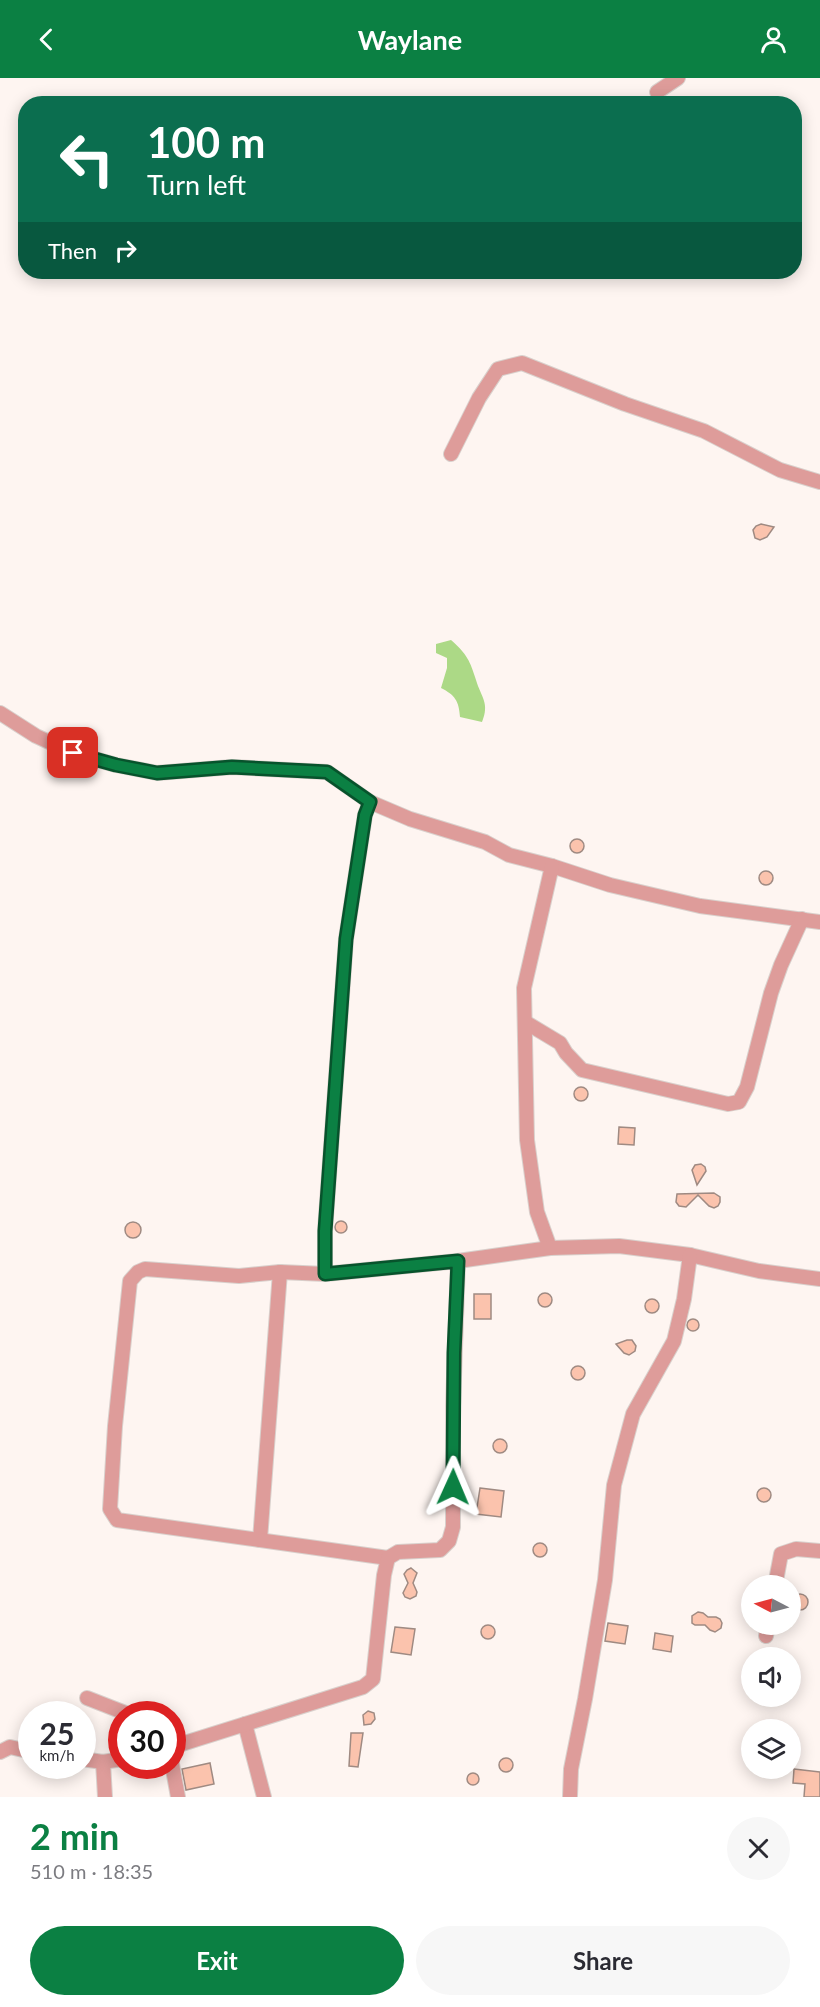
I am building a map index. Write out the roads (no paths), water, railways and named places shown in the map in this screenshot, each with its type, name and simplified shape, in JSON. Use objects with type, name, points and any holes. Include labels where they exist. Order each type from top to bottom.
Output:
[{"type":"street","points":[[657,92],[678,78]]},
{"type":"street","points":[[451,454],[479,398],[498,369],[522,363],[626,404],[704,431],[780,470],[820,482]]},
{"type":"street","points":[[0,713],[45,741],[73,753],[157,773],[232,767],[327,772],[370,802],[410,819],[485,842],[509,855],[610,885],[700,906],[820,922]]},
{"type":"street","points":[[325,1274],[325,1231],[346,939],[365,815],[370,802]]},
{"type":"street","points":[[550,1248],[537,1212],[527,1140],[524,988],[552,866]]},
{"type":"street","points":[[525,1022],[560,1043],[582,1070],[728,1104],[740,1102],[747,1087],[771,993],[802,919]]},
{"type":"street","points":[[458,1261],[451,1534],[449,1541],[440,1550],[398,1552],[388,1558],[117,1520],[111,1509],[115,1426],[130,1281],[138,1272],[145,1269],[239,1276],[280,1272],[325,1274],[458,1261],[550,1248],[619,1246],[690,1255],[759,1271],[820,1280]]},
{"type":"street","points":[[570,1797],[571,1768],[605,1580],[614,1485],[633,1414],[674,1341],[684,1299],[690,1255]]},
{"type":"street","points":[[260,1540],[280,1272]]},
{"type":"street","points":[[777,1575],[781,1554],[796,1549],[820,1551]]},
{"type":"street","points":[[186,1743],[363,1687],[373,1679],[384,1575],[388,1558]]},
{"type":"street","points":[[87,1698],[108,1706]]},
{"type":"street","points":[[245,1724],[264,1797]]},
{"type":"street","points":[[0,1752],[10,1748],[18,1749]]},
{"type":"street","points":[[96,1761],[108,1761]]},
{"type":"street","points":[[103,1762],[105,1797]]},
{"type":"street","points":[[175,1779],[178,1797]]}]
